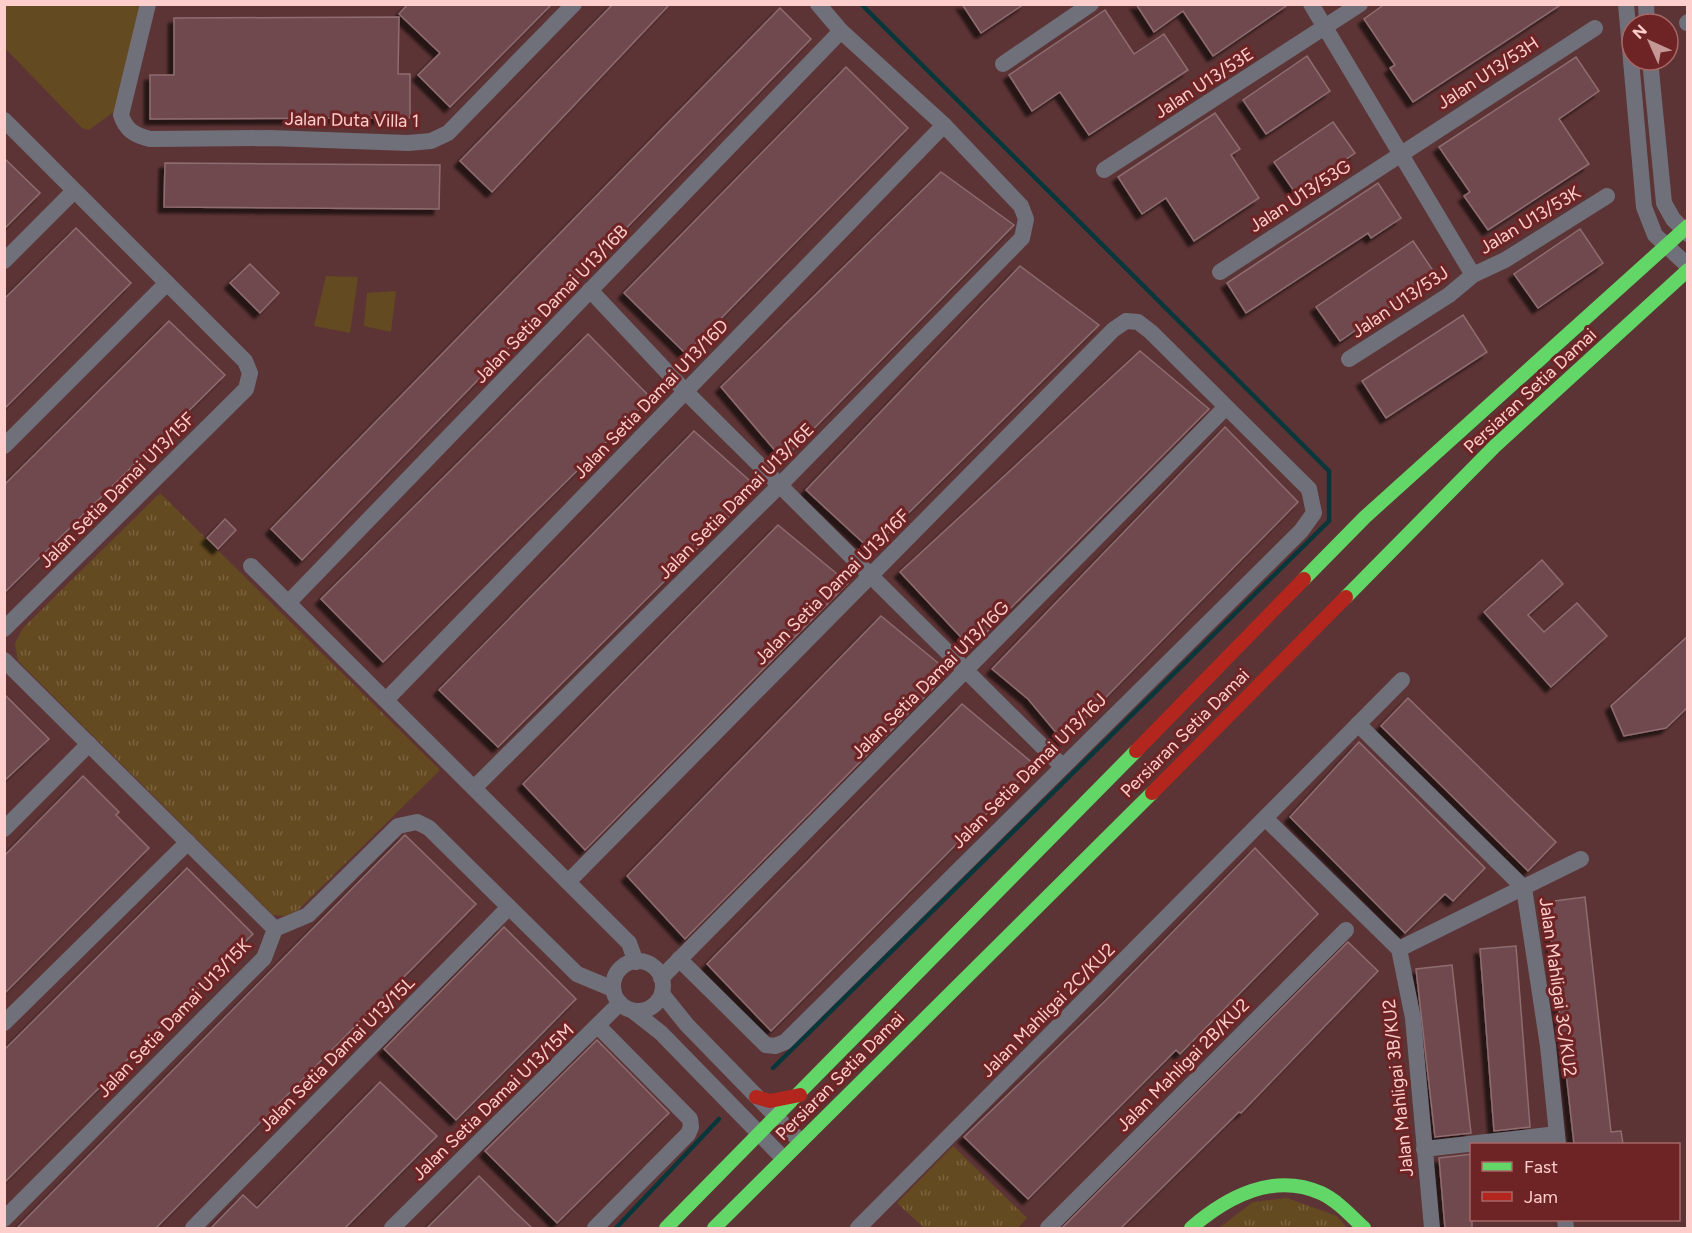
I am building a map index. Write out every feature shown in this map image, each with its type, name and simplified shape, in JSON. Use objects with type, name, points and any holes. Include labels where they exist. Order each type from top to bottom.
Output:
[{"type":"street","name":"Jalan Duta Villa 1","points":[[148,4],[121,115],[130,132],[150,139],[271,138],[408,143],[431,141],[448,133],[574,4]]},
{"type":"street","points":[[818,4],[841,31],[944,125]]},
{"type":"street","points":[[1003,64],[1091,4]]},
{"type":"street","points":[[1311,4],[1473,275]]},
{"type":"street","name":"Jalan U13/53E","points":[[1104,170],[1360,4]]},
{"type":"street","points":[[1626,4],[1644,207],[1651,228],[1688,268]]},
{"type":"street","name":"Jalan U13/53H","points":[[1401,152],[1595,28]]},
{"type":"street","name":"Jalan Setia Damai U13/16B","points":[[288,603],[841,31]]},
{"type":"street","points":[[1651,72],[1664,203],[1686,230]]},
{"type":"street","points":[[4,120],[167,283],[4,446]]},
{"type":"street","name":"Jalan Setia Damai U13/16E","points":[[474,788],[780,484],[1022,238],[1026,219],[1021,206],[944,125]]},
{"type":"street","name":"Jalan Setia Damai U13/16D","points":[[386,700],[944,125]]},
{"type":"street","name":"Jalan U13/53G","points":[[1220,272],[1401,152]]},
{"type":"street","points":[[4,261],[75,191]]},
{"type":"street","name":"Jalan U13/53K","points":[[1473,275],[1505,260],[1607,196]]},
{"type":"street","name":"Persiaran Setia Damai","points":[[666,1228],[800,1095],[1365,517],[1665,245],[1686,230]]},
{"type":"street","name":"Persiaran Setia Damai","points":[[714,1228],[1163,782],[1495,446],[1688,268]]},
{"type":"street","name":"Jalan U13/53J","points":[[1349,359],[1449,295],[1473,275]]},
{"type":"street","name":"Jalan Setia Damai U13/15F","points":[[4,629],[246,389],[250,373],[244,361],[167,283]]},
{"type":"street","points":[[590,290],[685,391],[1062,766]]},
{"type":"street","name":"Jalan Setia Damai U13/16F","points":[[568,882],[1113,330],[1126,321],[1138,322],[1151,332],[1226,407]]},
{"type":"street","name":"Jalan Setia Damai U13/16J","points":[[679,959],[766,1045],[775,1046],[785,1042],[1301,531],[1314,513],[1309,489],[1226,407]]},
{"type":"street","name":"Jalan Setia Damai U13/16G","points":[[662,986],[679,959],[967,671],[1226,407]]},
{"type":"street","points":[[251,566],[628,943],[636,962]]},
{"type":"street","points":[[4,660],[275,929],[308,915],[398,826],[417,822],[429,828],[577,974],[622,1001],[661,1033],[783,1158]]},
{"type":"street","name":"Jalan Mahligai 2C/KU2","points":[[858,1228],[1402,680]]},
{"type":"street","name":"Jalan Mahligai 3C/KU2","points":[[1358,724],[1524,888],[1548,1046],[1557,1139]]},
{"type":"street","points":[[4,829],[89,744]]},
{"type":"street","points":[[1266,819],[1398,950],[1581,859]]},
{"type":"street","points":[[4,1023],[188,842]]},
{"type":"street","name":"Jalan Setia Damai U13/15L","points":[[193,1228],[509,907]]},
{"type":"street","name":"Jalan Setia Damai U13/15K","points":[[4,1219],[264,958],[275,929]]},
{"type":"street","name":"Jalan Mahligai 2B/KU2","points":[[1048,1228],[1347,930]]},
{"type":"street","name":"Jalan Mahligai 3B/KU2","points":[[1398,950],[1413,1018],[1432,1228]]},
{"type":"street","points":[[622,1001],[614,981],[622,968],[636,962],[652,966],[687,1025],[800,1141]]},
{"type":"street","points":[[622,1001],[647,1009],[662,986]]},
{"type":"street","name":"Jalan Setia Damai U13/15M","points":[[392,1228],[622,1001]]},
{"type":"street","points":[[595,1228],[688,1134],[691,1126],[690,1119],[598,1026]]},
{"type":"street","points":[[756,1097],[770,1101],[800,1095]]},
{"type":"street","points":[[1504,1143],[1557,1139]]},
{"type":"street","points":[[1424,1149],[1470,1146]]},
{"type":"street","points":[[1191,1228],[1232,1197],[1253,1190],[1293,1186],[1321,1192],[1346,1210],[1364,1228]]},
{"type":"green space","points":[[5,5],[140,5],[116,110],[89,130],[82,128],[5,48]]},
{"type":"green space","points":[[326,276],[358,277],[350,333],[314,326]]},
{"type":"green space","points":[[396,291],[391,332],[364,326],[367,293]]},
{"type":"green space","points":[[160,493],[440,770],[297,911],[284,916],[273,915],[18,661],[15,644],[22,629]]},
{"type":"green space","points":[[953,1146],[1027,1218],[1018,1228],[924,1228],[897,1203]]},
{"type":"green space","points":[[1287,1198],[1337,1216],[1347,1228],[1219,1228],[1253,1202]]},
{"type":"building","points":[[408,4],[552,4],[450,107],[418,75],[440,53],[399,14]]},
{"type":"building","points":[[613,4],[670,4],[492,192],[460,161]]},
{"type":"building","points":[[962,4],[1024,4],[981,33]]},
{"type":"building","points":[[1136,4],[1289,4],[1213,56],[1183,11],[1154,32]]},
{"type":"building","points":[[1385,4],[1562,4],[1413,102],[1390,68],[1395,65],[1364,19]]},
{"type":"building","points":[[780,8],[811,39],[302,560],[271,529]]},
{"type":"building","points":[[1105,10],[1134,54],[1164,34],[1188,70],[1089,135],[1060,92],[1032,111],[1009,75]]},
{"type":"building","points":[[399,17],[398,74],[410,74],[410,118],[150,119],[150,75],[174,75],[174,18]]},
{"type":"building","points":[[1307,56],[1330,91],[1266,134],[1243,100]]},
{"type":"building","points":[[1576,57],[1599,91],[1559,119],[1589,164],[1488,230],[1464,196],[1470,192],[1439,147]]},
{"type":"building","points":[[846,67],[908,128],[686,354],[624,293]]},
{"type":"building","points":[[1215,113],[1240,149],[1231,155],[1259,198],[1194,241],[1166,198],[1142,214],[1118,177]]},
{"type":"building","points":[[1333,122],[1355,153],[1296,194],[1274,162]]},
{"type":"building","points":[[4,158],[40,193],[4,229]]},
{"type":"building","points":[[165,163],[440,165],[439,209],[164,207]]},
{"type":"building","points":[[941,172],[1014,225],[783,460],[721,387]]},
{"type":"building","points":[[1378,183],[1401,218],[1371,238],[1368,233],[1246,313],[1227,283]]},
{"type":"building","points":[[76,228],[131,283],[4,409],[4,299]]},
{"type":"building","points":[[1580,229],[1603,263],[1538,308],[1514,274]]},
{"type":"building","points":[[1413,241],[1436,275],[1340,341],[1316,307]]},
{"type":"building","points":[[250,264],[279,293],[260,313],[230,283]]},
{"type":"building","points":[[1020,266],[1099,325],[871,550],[806,490]]},
{"type":"building","points":[[1463,315],[1487,352],[1386,418],[1362,381]]},
{"type":"building","points":[[169,321],[225,375],[4,593],[4,485]]},
{"type":"building","points":[[588,334],[651,398],[383,662],[321,599]]},
{"type":"building","points":[[1140,351],[1209,409],[971,648],[900,572]]},
{"type":"building","points":[[1225,427],[1298,502],[1063,741],[1028,699],[992,669]]},
{"type":"building","points":[[694,431],[758,488],[498,747],[439,690]]},
{"type":"building","points":[[225,519],[236,530],[218,549],[207,538]]},
{"type":"building","points":[[778,525],[848,583],[585,850],[523,784]]},
{"type":"building","points":[[1542,560],[1563,584],[1528,615],[1544,632],[1577,603],[1607,636],[1551,687],[1484,612]]},
{"type":"building","points":[[881,616],[949,672],[685,939],[627,876]]},
{"type":"building","points":[[1688,636],[1688,707],[1666,728],[1624,736],[1611,706]]},
{"type":"building","points":[[4,694],[49,739],[4,781]]},
{"type":"building","points":[[1408,698],[1556,842],[1528,871],[1381,726]]},
{"type":"building","points":[[962,704],[1035,765],[771,1031],[707,964]]},
{"type":"building","points":[[1359,742],[1485,868],[1453,901],[1445,894],[1405,933],[1290,817]]},
{"type":"building","points":[[83,776],[119,812],[116,815],[149,848],[4,994],[4,856]]},
{"type":"building","points":[[405,835],[476,904],[156,1228],[17,1228]]},
{"type":"building","points":[[1255,848],[1318,914],[1180,1054],[1176,1050],[1028,1199],[964,1137],[1105,1001]]},
{"type":"building","points":[[187,868],[253,934],[4,1183],[4,1050]]},
{"type":"building","points":[[1585,897],[1611,1132],[1621,1131],[1623,1143],[1574,1143],[1547,902]]},
{"type":"building","points":[[504,927],[576,999],[456,1120],[384,1049]]},
{"type":"building","points":[[1348,942],[1378,971],[1241,1113],[1239,1112],[1121,1228],[1062,1228]]},
{"type":"building","points":[[1516,946],[1530,1127],[1494,1131],[1480,949]]},
{"type":"building","points":[[1452,965],[1471,1133],[1435,1137],[1416,969]]},
{"type":"building","points":[[597,1040],[669,1113],[557,1223],[485,1151]]},
{"type":"building","points":[[380,1082],[437,1136],[345,1228],[211,1228],[243,1195],[257,1208]]},
{"type":"building","points":[[1470,1154],[1470,1221],[1472,1221],[1472,1228],[1445,1228],[1439,1158]]},
{"type":"building","points":[[479,1176],[513,1210],[532,1228],[427,1228]]},
{"type":"waterway","points":[[773,1068],[1329,521],[1329,471],[861,4]]},
{"type":"waterway","points":[[616,1228],[719,1119]]},
{"type":"traffic: fast","points":[[1304,579],[1365,517],[1688,226]]},
{"type":"traffic: fast","points":[[1346,597],[1495,446],[1688,270]]},
{"type":"traffic: fast","points":[[666,1228],[1136,751]]},
{"type":"traffic: fast","points":[[714,1228],[1152,793]]},
{"type":"traffic: fast","points":[[1191,1228],[1220,1206],[1236,1198],[1252,1191],[1286,1185],[1303,1187],[1327,1196],[1364,1228]]},
{"type":"traffic: jam","points":[[1136,751],[1304,579]]},
{"type":"traffic: jam","points":[[1152,793],[1346,597]]},
{"type":"traffic: jam","points":[[756,1097],[770,1101],[800,1095]]}]
